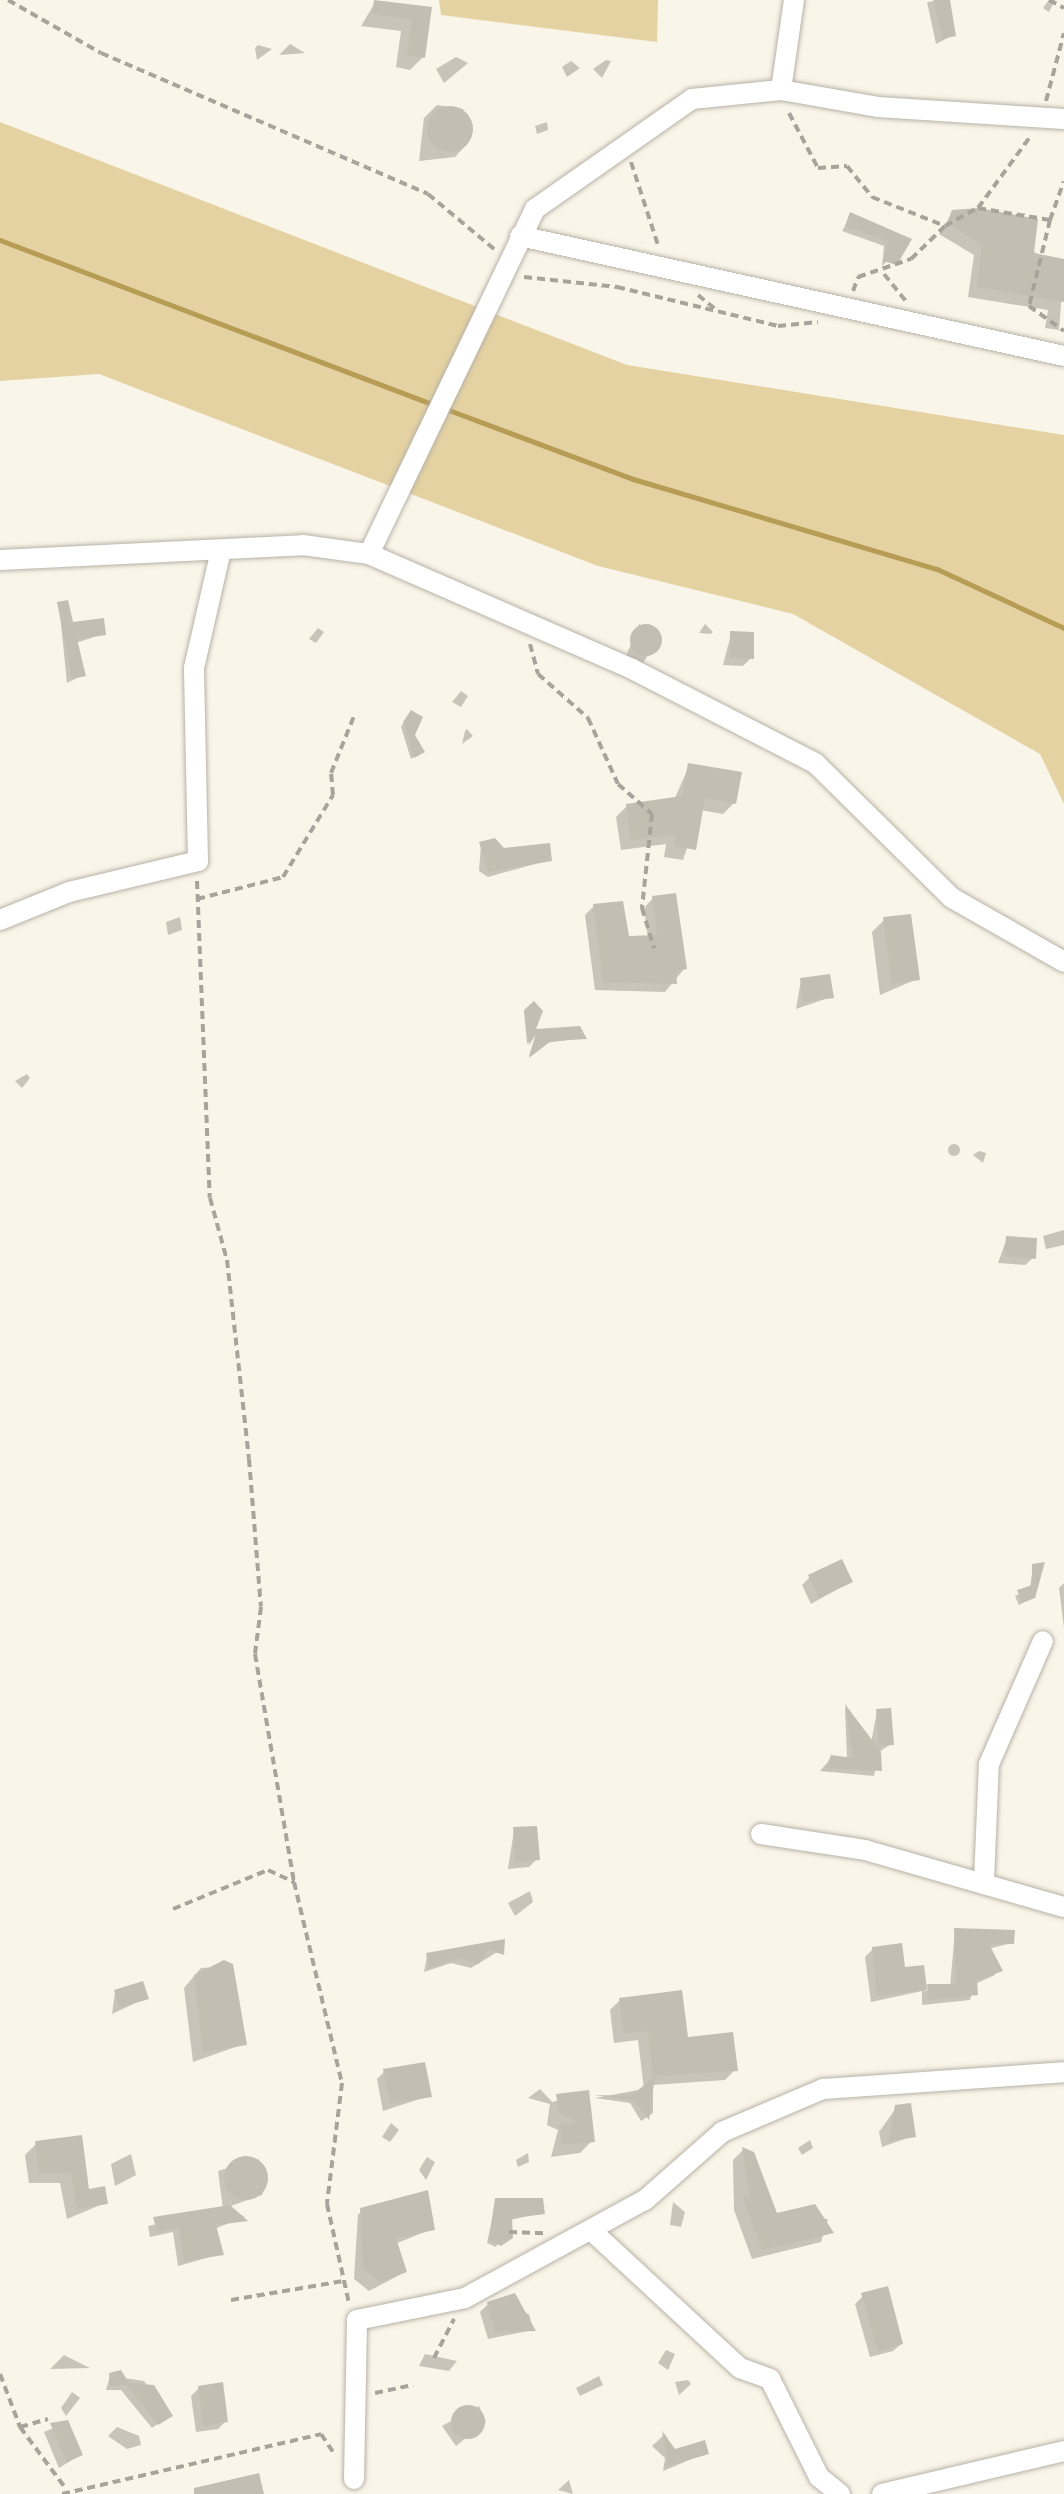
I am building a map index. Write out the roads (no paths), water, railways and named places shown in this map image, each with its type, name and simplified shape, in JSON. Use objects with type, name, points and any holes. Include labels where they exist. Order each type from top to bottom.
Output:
[{"type":"street","points":[[781,90],[794,0]]},
{"type":"street","points":[[370,554],[494,284],[520,236],[553,192],[710,92],[781,90],[1064,118]]},
{"type":"street","points":[[520,236],[660,263],[878,321],[1064,356]]},
{"type":"street","points":[[0,920],[69,892],[198,861],[194,668],[220,550]]},
{"type":"street","points":[[0,560],[220,550],[370,554],[815,762],[952,898],[1064,962]]},
{"type":"street","points":[[984,1880],[989,1764],[1044,1641]]},
{"type":"street","points":[[760,1834],[984,1880],[1064,1906]]},
{"type":"street","points":[[350,2487],[356,2397],[354,2322],[465,2298],[593,2232],[722,2132],[823,2090],[1064,2072]]},
{"type":"street","points":[[593,2232],[740,2368],[770,2379],[818,2477],[840,2494]]},
{"type":"street","points":[[882,2494],[1064,2452]]},
{"type":"waterway","points":[[0,240],[435,405]]},
{"type":"waterway","points":[[446,409],[633,479],[937,569],[1064,628]]}]
